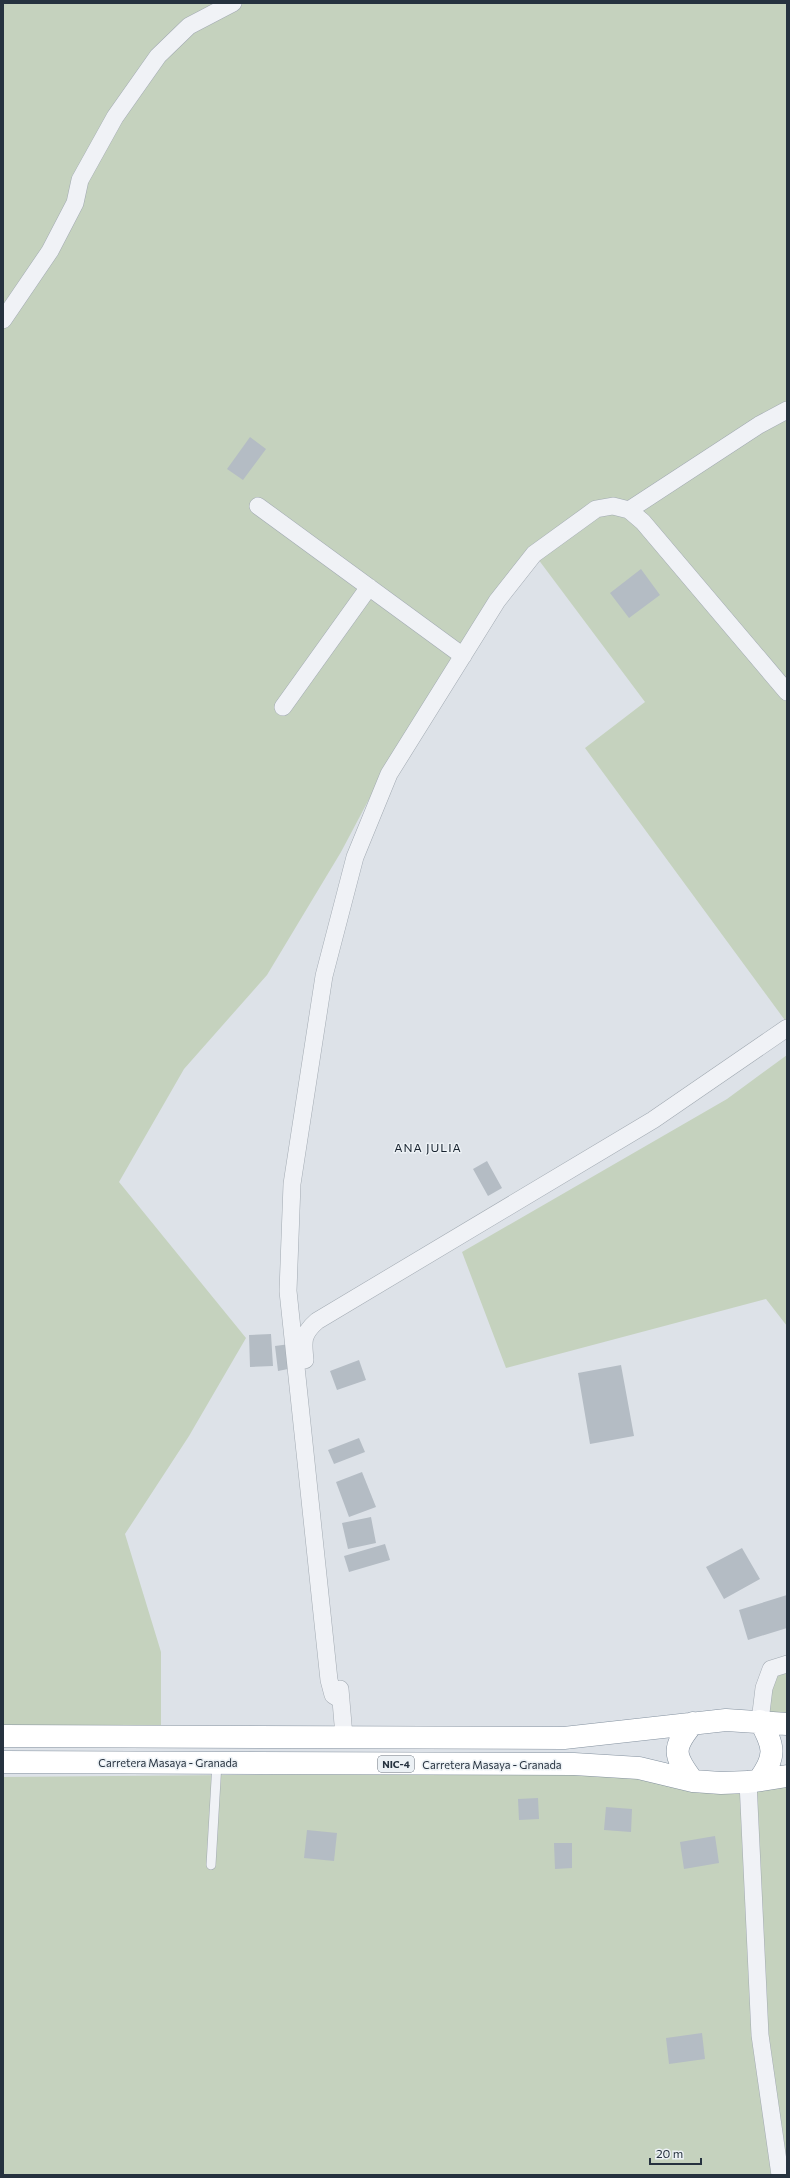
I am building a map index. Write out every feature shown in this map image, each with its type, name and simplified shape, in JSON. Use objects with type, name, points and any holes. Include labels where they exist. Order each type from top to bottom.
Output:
[{"type":"highway","points":[[3,1736],[344,1736],[564,1738],[726,1720],[760,1721],[787,1724]]},
{"type":"highway","points":[[754,1781],[768,1768],[773,1753],[770,1739],[760,1721]]},
{"type":"highway","points":[[693,1723],[680,1738],[676,1749],[680,1764],[693,1781]]},
{"type":"highway","name":"Carretera Masaya - Granada","points":[[3,1762],[574,1764],[639,1768],[693,1781],[721,1783],[754,1781],[787,1776]]},
{"type":"street","points":[[3,320],[50,251],[75,202],[80,180],[115,117],[158,56],[189,26],[233,3]]},
{"type":"street","points":[[629,510],[759,425],[787,410]]},
{"type":"street","points":[[258,506],[463,656]]},
{"type":"street","points":[[341,1700],[333,1696],[329,1680],[288,1291],[292,1184],[324,976],[355,857],[389,774],[497,601],[534,554],[596,509],[613,506],[629,510],[644,522],[787,692]]},
{"type":"street","points":[[283,707],[369,587]]},
{"type":"street","points":[[344,1736],[304,1343],[307,1330],[317,1321],[653,1120],[787,1028]]},
{"type":"street","points":[[760,1721],[767,1677],[771,1669],[787,1664]]},
{"type":"street","points":[[754,1781],[760,2035],[780,2175]]},
{"type":"lane","points":[[211,1865],[217,1762]]},
{"type":"green space","points":[[3,3],[787,3],[787,1023],[585,748],[645,702],[538,559],[421,716],[402,737],[341,852],[267,975],[184,1069],[119,1182],[246,1338],[189,1436],[125,1534],[161,1652],[161,1736],[3,1736]]},
{"type":"green space","points":[[787,1055],[787,1326],[766,1299],[506,1368],[462,1252],[727,1099]]},
{"type":"green space","points":[[787,1664],[787,1724],[760,1721],[764,1688]]},
{"type":"green space","points":[[589,1772],[748,1782],[787,1776],[787,2175],[3,2175],[3,1777]]},
{"type":"building","points":[[250,437],[266,449],[243,480],[227,469]]},
{"type":"building","points":[[641,569],[660,595],[629,618],[610,593]]},
{"type":"building","points":[[487,1161],[502,1188],[488,1196],[473,1169]]},
{"type":"building","points":[[271,1334],[273,1366],[250,1367],[249,1335]]},
{"type":"building","points":[[290,1344],[293,1368],[278,1371],[275,1346]]},
{"type":"building","points":[[359,1360],[366,1380],[337,1390],[330,1371]]},
{"type":"building","points":[[621,1365],[634,1436],[590,1444],[578,1373]]},
{"type":"building","points":[[359,1438],[365,1452],[334,1464],[328,1450]]},
{"type":"building","points":[[362,1472],[376,1507],[349,1517],[336,1482]]},
{"type":"building","points":[[371,1517],[376,1543],[348,1549],[342,1523]]},
{"type":"building","points":[[385,1544],[390,1560],[349,1572],[344,1556]]},
{"type":"building","points":[[742,1548],[760,1579],[724,1599],[706,1567]]},
{"type":"building","points":[[787,1595],[787,1628],[748,1640],[739,1610]]},
{"type":"building","points":[[538,1798],[539,1819],[519,1820],[518,1799]]},
{"type":"building","points":[[606,1807],[632,1809],[631,1832],[604,1830]]},
{"type":"building","points":[[307,1830],[337,1833],[334,1861],[304,1858]]},
{"type":"building","points":[[715,1836],[719,1863],[684,1869],[680,1842]]},
{"type":"building","points":[[554,1843],[572,1843],[572,1868],[555,1869]]},
{"type":"building","points":[[702,2033],[705,2059],[669,2064],[666,2038]]},
{"type":"district","name":"ANA JULIA","points":[[428,1147]]}]
